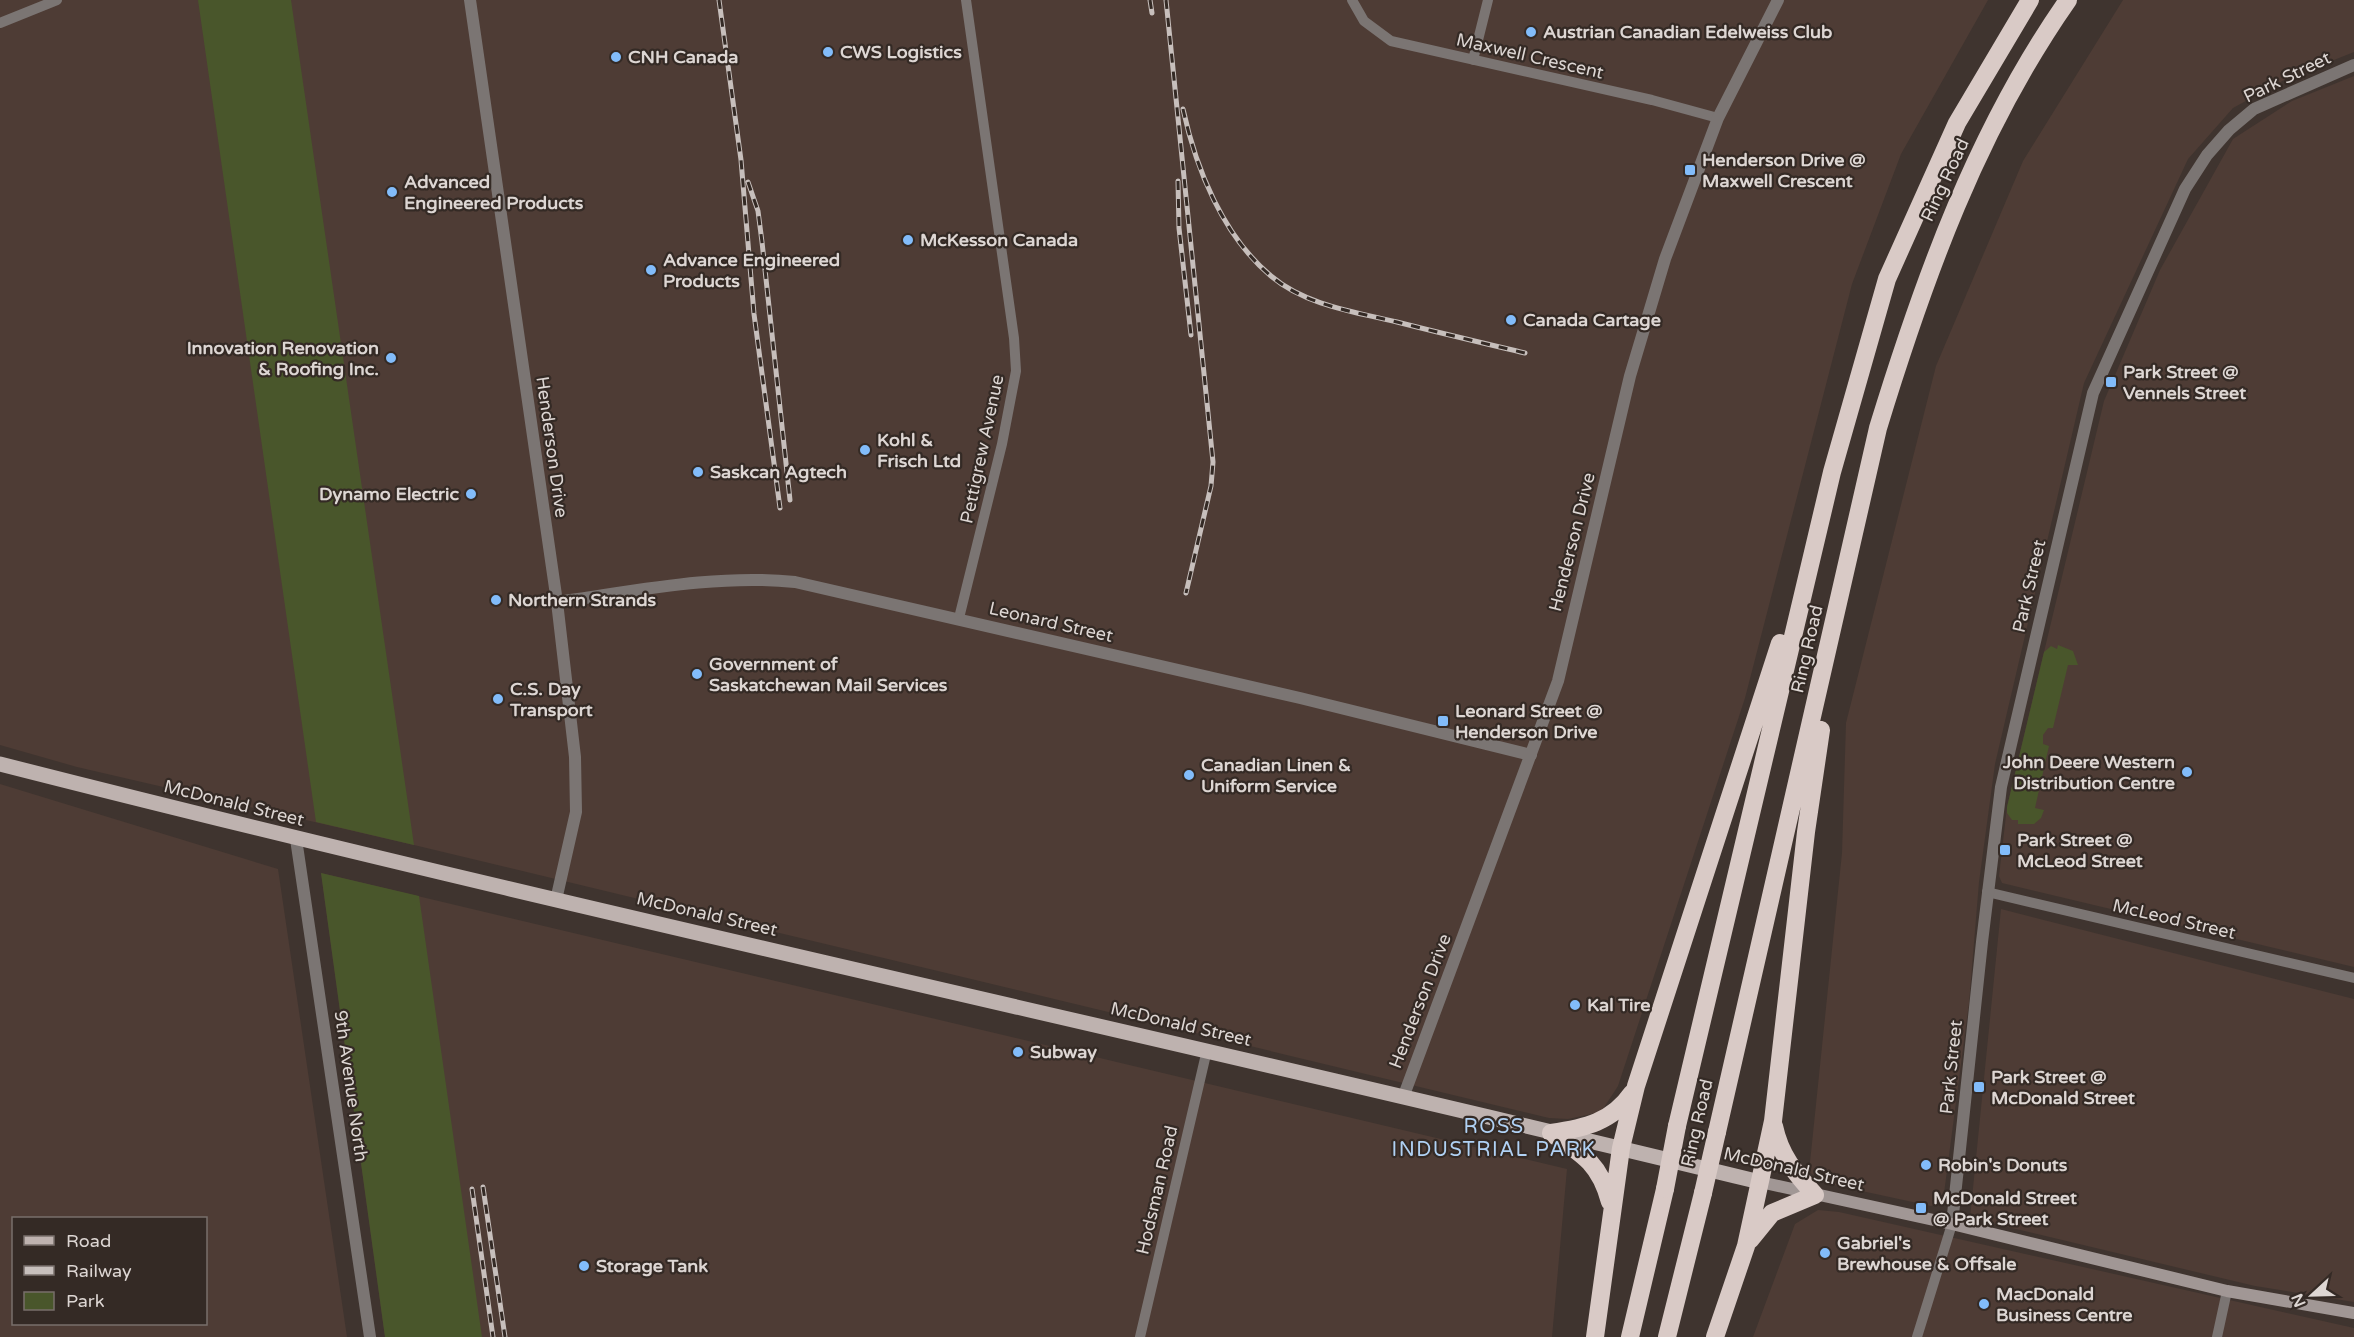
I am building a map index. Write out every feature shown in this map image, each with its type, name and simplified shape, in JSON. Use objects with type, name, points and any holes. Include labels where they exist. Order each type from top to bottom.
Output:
[{"type":"highway","name":"Ring Road","points":[[1630,1337],[1665,1189],[1677,1126],[1832,472],[1887,279],[1957,123],[2030,0]]},
{"type":"highway","name":"Ring Road","points":[[1667,1337],[1703,1193],[1878,428],[1925,280],[1954,209],[2002,107],[2068,0]]},
{"type":"highway","points":[[1595,1337],[1611,1208],[1621,1148],[1636,1086],[1768,685],[1832,472]]},
{"type":"highway","points":[[1716,1337],[1746,1246],[1773,1121],[1806,832],[1839,604]]},
{"type":"highway","points":[[1551,1133],[1583,1129],[1611,1116],[1622,1107],[1636,1086]]},
{"type":"highway","points":[[1746,1246],[1772,1213],[1815,1195],[1786,1160],[1778,1145],[1773,1121]]},
{"type":"highway","points":[[1551,1133],[1582,1153],[1595,1167],[1605,1182],[1611,1208]]},
{"type":"main road","name":"McDonald Street","points":[[0,764],[296,839],[1404,1095],[1551,1133],[1815,1195],[1952,1224],[2227,1291],[2354,1313]]},
{"type":"street","points":[[0,23],[57,0]]},
{"type":"street","name":"Henderson Drive","points":[[470,0],[557,602],[575,757],[576,812],[556,900]]},
{"type":"street","name":"Pettigrew Avenue","points":[[959,618],[1002,444],[1016,371],[1014,338],[966,0]]},
{"type":"street","name":"Maxwell Crescent","points":[[1352,0],[1364,21],[1391,41],[1718,118]]},
{"type":"street","points":[[1473,60],[1488,0]]},
{"type":"street","name":"Henderson Drive","points":[[1404,1095],[1558,681],[1630,376],[1665,259],[1718,118],[1778,0]]},
{"type":"street","name":"Park Street","points":[[1952,1224],[1987,892],[2001,787],[2086,418],[2101,371],[2185,189],[2207,155],[2229,130],[2254,109],[2354,65]]},
{"type":"street","name":"Leonard Street","points":[[557,602],[720,579],[761,578],[795,582],[1300,698],[1531,755]]},
{"type":"street","name":"9th Avenue North","points":[[296,839],[370,1337]]},
{"type":"street","name":"McLeod Street","points":[[1987,892],[2354,978]]},
{"type":"street","name":"Hodsman Road","points":[[1140,1337],[1207,1050]]},
{"type":"street","points":[[1917,1337],[1952,1224]]},
{"type":"street","points":[[2217,1337],[2227,1291]]},
{"type":"shaded area","points":[[0,0],[1988,0],[1901,154],[1852,284],[1745,698],[1618,1086],[1601,1112],[1568,1119],[1549,1118],[414,845],[77,767],[0,745]]},
{"type":"shaded area","points":[[2123,0],[2354,0],[2354,52],[2284,80],[2233,108],[2188,159],[2084,383],[1995,764],[1979,882],[1969,1003],[1943,1201],[1931,1206],[1825,1183],[1809,1172],[1842,853],[1846,723],[1936,366],[2023,161]]},
{"type":"shaded area","points":[[2354,76],[2354,967],[2002,883],[1999,876],[2007,807],[2104,401],[2160,270],[2233,139],[2292,101]]},
{"type":"shaded area","points":[[0,784],[278,869],[347,1337],[0,1337]]},
{"type":"shaded area","points":[[321,873],[1567,1169],[1552,1337],[385,1337]]},
{"type":"shaded area","points":[[2001,909],[2354,999],[2354,1302],[2255,1286],[1970,1218]]},
{"type":"shaded area","points":[[1818,1210],[1839,1212],[2354,1328],[2354,1337],[1753,1337],[1795,1224]]},
{"type":"green space","points":[[198,0],[291,0],[414,845],[316,822]]},
{"type":"green space","points":[[2058,645],[2073,651],[2078,665],[2068,665],[2053,728],[2048,728],[2043,735],[2043,744],[2049,746],[2035,808],[2044,810],[2041,818],[2034,824],[2018,824],[2018,820],[2012,820],[2007,813],[2007,807],[2044,652],[2051,646],[2057,649]]},
{"type":"green space","points":[[321,873],[419,896],[482,1337],[385,1337]]},
{"type":"railway","points":[[719,0],[741,160],[754,314],[780,508]]},
{"type":"railway","points":[[1150,0],[1152,13]]},
{"type":"railway","points":[[1166,0],[1213,462],[1211,486],[1186,593]]},
{"type":"railway","points":[[1183,109],[1195,155],[1225,221],[1254,260],[1284,286],[1315,301],[1348,311],[1525,353]]},
{"type":"railway","points":[[1178,181],[1179,228],[1191,335]]},
{"type":"railway","points":[[748,182],[758,211],[790,500]]},
{"type":"railway","points":[[483,1187],[505,1337]]},
{"type":"railway","points":[[472,1189],[493,1337]]},
{"type":"place","name":"Austrian Canadian Edelweiss Club","points":[[1531,32]]},
{"type":"place","name":"CWS Logistics","points":[[828,52]]},
{"type":"place","name":"CNH Canada","points":[[616,57]]},
{"type":"place","name":"Henderson Drive @ Maxwell Crescent","points":[[1690,170]]},
{"type":"place","name":"Advanced Engineered Products","points":[[392,192]]},
{"type":"place","name":"McKesson Canada","points":[[908,240]]},
{"type":"place","name":"Advance Engineered Products","points":[[651,270]]},
{"type":"place","name":"Canada Cartage","points":[[1511,320]]},
{"type":"place","name":"Innovation Renovation & Roofing Inc.","points":[[391,358]]},
{"type":"place","name":"Park Street @ Vennels Street","points":[[2111,382]]},
{"type":"place","name":"Kohl & Frisch Ltd","points":[[865,450]]},
{"type":"place","name":"Saskcan Agtech","points":[[698,472]]},
{"type":"place","name":"Dynamo Electric","points":[[471,494]]},
{"type":"place","name":"Northern Strands","points":[[496,600]]},
{"type":"place","name":"Government of Saskatchewan Mail Services","points":[[697,674]]},
{"type":"place","name":"C.S. Day Transport","points":[[498,699]]},
{"type":"place","name":"Leonard Street @ Henderson Drive","points":[[1443,721]]},
{"type":"place","name":"John Deere Western Distribution Centre","points":[[2187,772]]},
{"type":"place","name":"Canadian Linen & Uniform Service","points":[[1189,775]]},
{"type":"place","name":"Park Street @ McLeod Street","points":[[2005,850]]},
{"type":"place","name":"Kal Tire","points":[[1575,1005]]},
{"type":"place","name":"Subway","points":[[1018,1052]]},
{"type":"place","name":"Park Street @ McDonald Street","points":[[1979,1087]]},
{"type":"place","name":"Robin's Donuts","points":[[1926,1165]]},
{"type":"place","name":"McDonald Street @ Park Street","points":[[1921,1208]]},
{"type":"place","name":"Gabriel's Brewhouse & Offsale","points":[[1825,1253]]},
{"type":"place","name":"Storage Tank","points":[[584,1266]]},
{"type":"place","name":"MacDonald Business Centre","points":[[1984,1304]]},
{"type":"district","name":"ROSS INDUSTRIAL PARK","points":[[1494,1138]]}]
